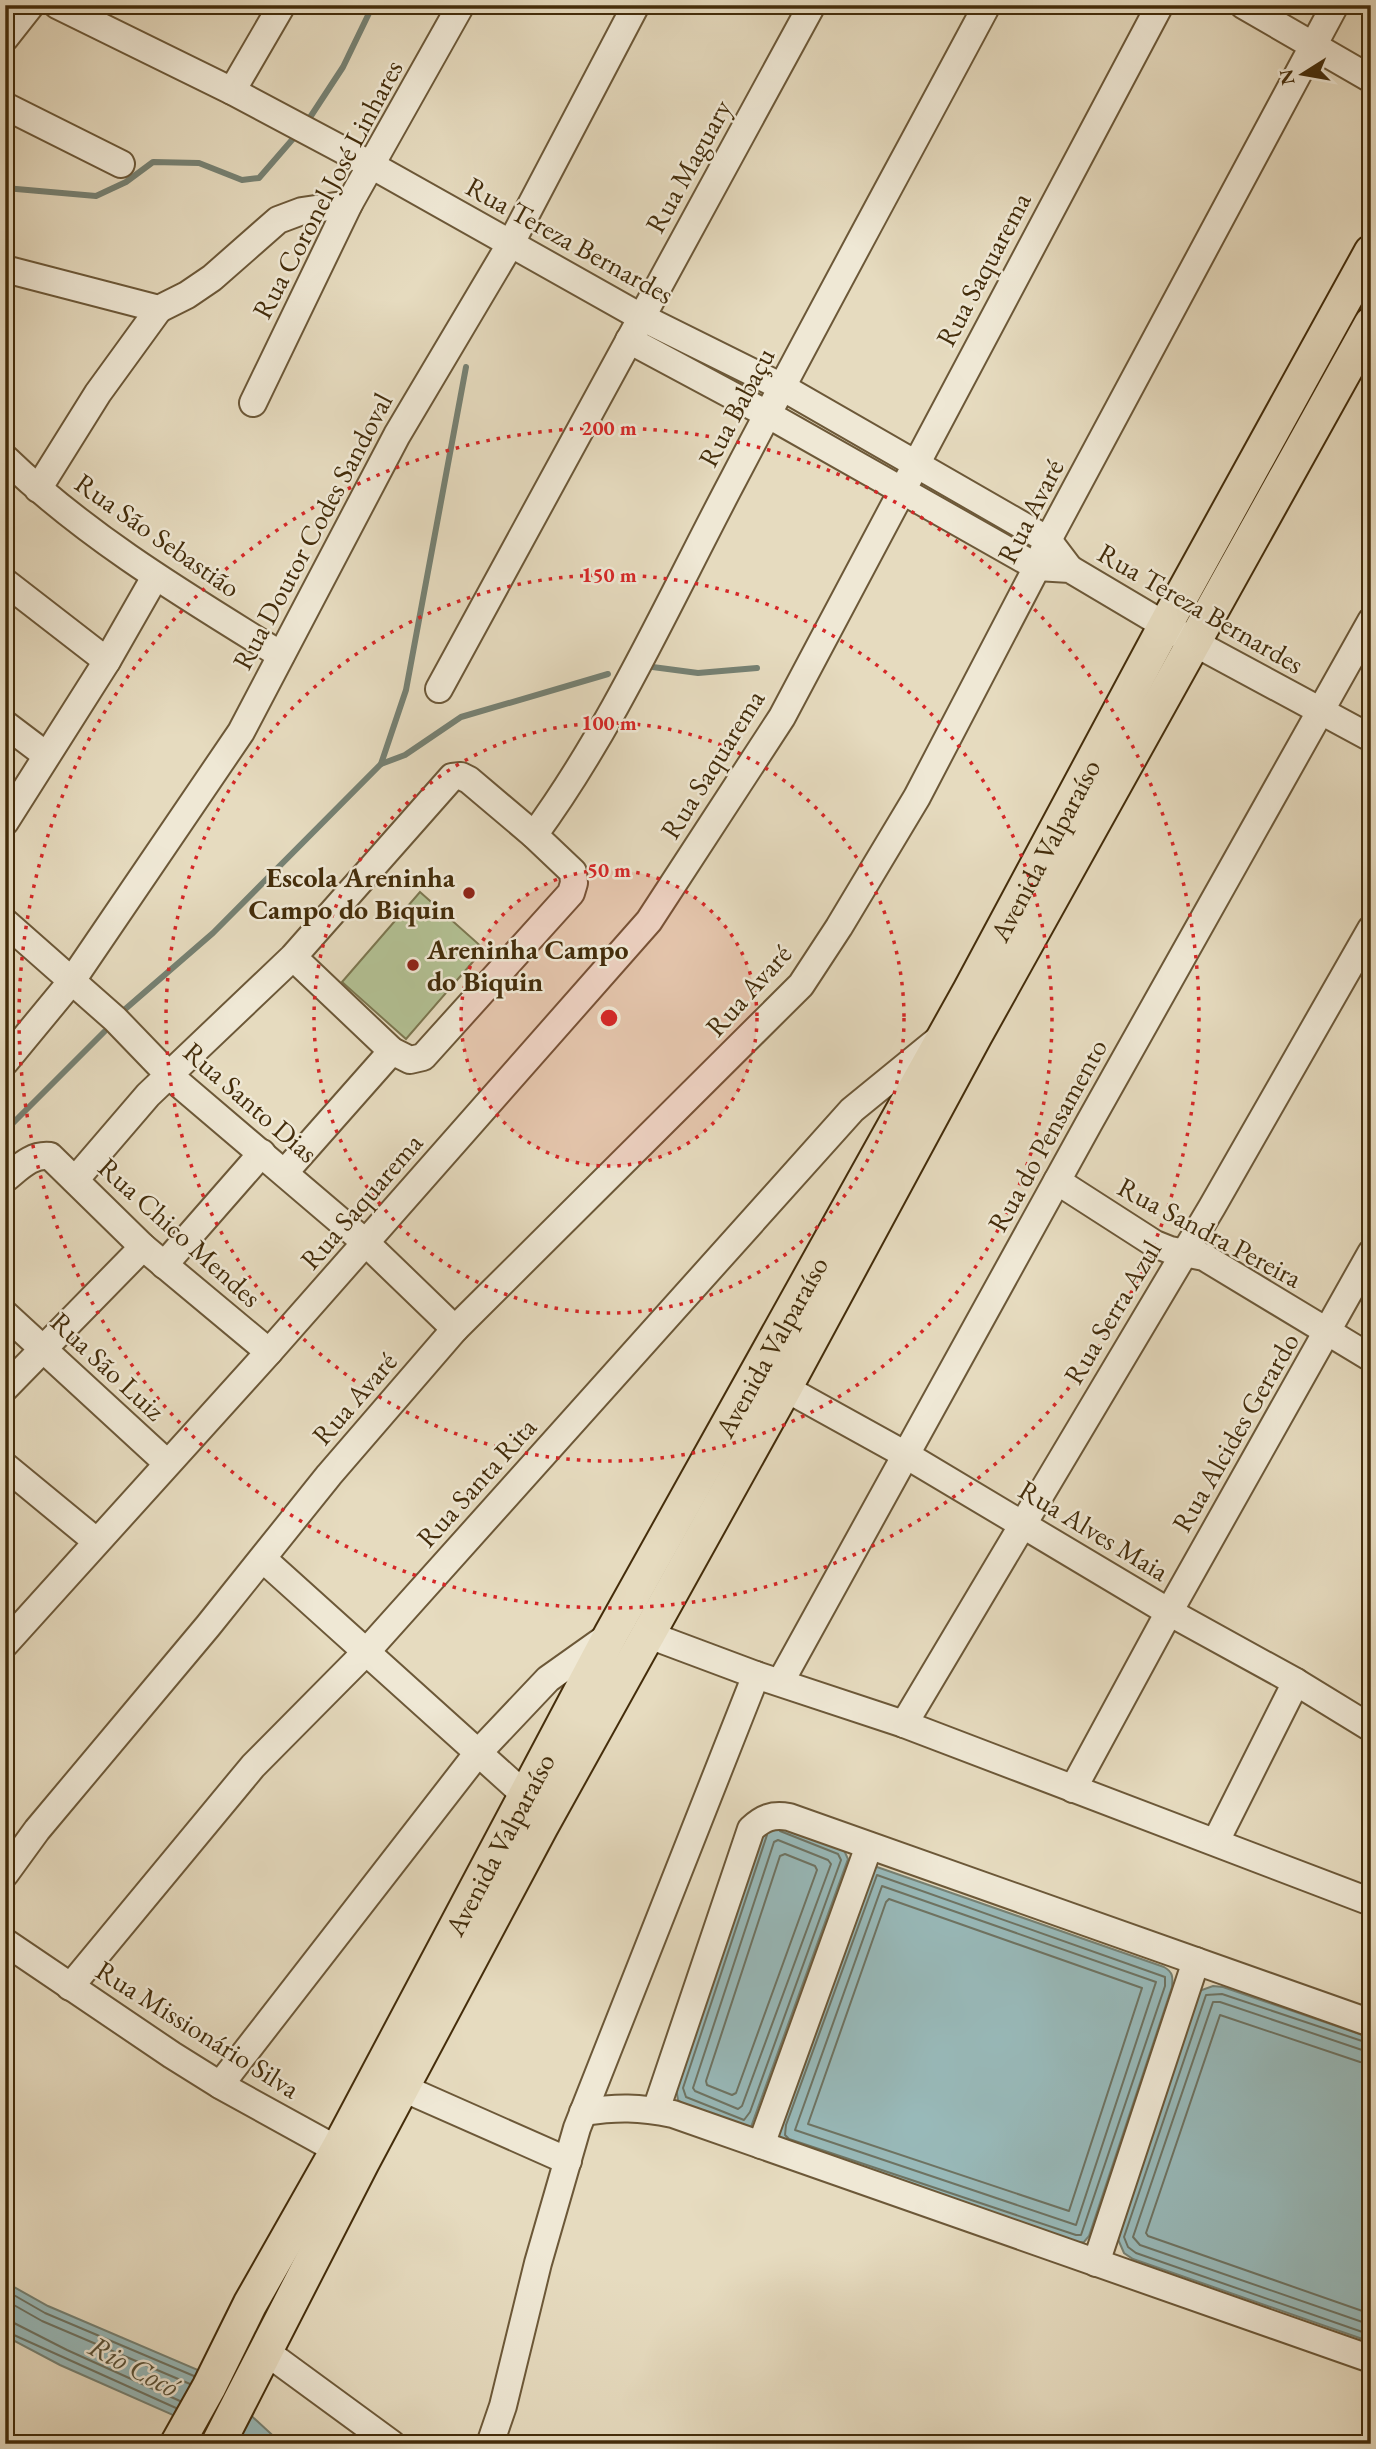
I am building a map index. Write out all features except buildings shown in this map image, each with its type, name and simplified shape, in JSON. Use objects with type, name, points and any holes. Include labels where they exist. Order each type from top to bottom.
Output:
[{"type":"main road","name":"Avenida Valparaíso","points":[[177,2444],[250,2304],[350,2156],[403,2088],[541,1827],[785,1388],[975,1036],[1371,252]]},
{"type":"main road","name":"Avenida Valparaíso","points":[[218,2444],[262,2358],[350,2156],[524,1794],[611,1634],[945,1034],[1180,633],[1371,324]]},
{"type":"main road","points":[[727,1423],[757,1439]]},
{"type":"street","points":[[5,38],[31,5]]},
{"type":"street","name":"Rua Tereza Bernardes","points":[[57,5],[232,91],[511,243],[635,329],[767,414],[1037,567],[1070,569],[1320,712],[1371,738]]},
{"type":"street","points":[[232,91],[282,5]]},
{"type":"street","name":"Rua Coronel José Linhares","points":[[253,403],[349,204],[461,5]]},
{"type":"street","name":"Rua Doutor Codes Sandoval","points":[[5,1062],[71,982],[241,732],[397,435],[511,243],[636,5]]},
{"type":"street","name":"Rua Maguary","points":[[439,689],[812,5]]},
{"type":"street","name":"Rua Babaçu","points":[[534,835],[565,793],[627,683],[767,414],[987,5]]},
{"type":"street","name":"Rua Saquarema","points":[[5,1644],[269,1352],[649,921],[782,716],[1160,5]]},
{"type":"street","points":[[1243,5],[1371,79]]},
{"type":"street","name":"Rua Avaré","points":[[5,1874],[37,1830],[263,1559],[329,1475],[455,1329],[801,985],[917,797],[1037,567],[1048,540],[1335,5]]},
{"type":"street","points":[[5,106],[121,164]]},
{"type":"street","points":[[38,489],[99,393],[159,309],[212,278],[278,220],[302,211],[349,204]]},
{"type":"street","points":[[5,269],[159,309]]},
{"type":"street","name":"Rua Tereza Bernardes","points":[[635,329],[782,387],[1048,540]]},
{"type":"street","name":"Rua São Sebastião","points":[[5,458],[38,489],[156,577],[281,654]]},
{"type":"street","points":[[1048,540],[1070,569]]},
{"type":"street","points":[[5,822],[107,661],[156,577]]},
{"type":"street","points":[[7,588],[107,661]]},
{"type":"street","name":"Rua do Pensamento","points":[[781,1681],[1371,621]]},
{"type":"street","points":[[5,724],[46,755]]},
{"type":"street","points":[[75,1180],[148,1095],[292,957],[452,777],[461,776],[469,780],[573,872],[575,883],[571,893],[423,1056],[410,1060],[392,1051],[292,957]]},
{"type":"street","name":"Rua Santo Dias","points":[[5,922],[115,1019],[170,1076],[366,1243],[455,1329]]},
{"type":"street","name":"Rua Serra Azul","points":[[904,1724],[1184,1253],[1371,929]]},
{"type":"street","name":"Rua Santa Rita","points":[[70,1987],[253,1766],[367,1651],[852,1110],[945,1034]]},
{"type":"street","points":[[285,1172],[392,1051]]},
{"type":"street","points":[[164,1265],[262,1153]]},
{"type":"street","name":"Rua Chico Mendes","points":[[5,1180],[40,1155],[50,1156],[143,1247],[269,1352]]},
{"type":"street","name":"Rua Sandra Pereira","points":[[1057,1181],[1156,1244],[1204,1257],[1371,1358]]},
{"type":"street","points":[[5,1388],[143,1247]]},
{"type":"street","name":"Rua Alcides Gerardo","points":[[1073,1789],[1169,1612],[1371,1253]]},
{"type":"street","name":"Rua São Luiz","points":[[5,1314],[167,1463]]},
{"type":"street","name":"Rua Alves Maia","points":[[785,1388],[906,1455],[1169,1612],[1296,1682],[1371,1728]]},
{"type":"street","points":[[5,1466],[96,1541]]},
{"type":"street","points":[[263,1559],[524,1794]]},
{"type":"street","points":[[220,2085],[477,1754],[548,1679],[611,1634]]},
{"type":"street","points":[[649,1634],[756,1675],[781,1681],[904,1724],[1216,1841],[1368,1893]]},
{"type":"street","points":[[490,2444],[503,2406],[538,2263],[583,2112],[756,1675]]},
{"type":"street","points":[[1216,1841],[1296,1682]]},
{"type":"street","points":[[656,2110],[751,1829],[761,1819],[776,1815],[1371,2023]]},
{"type":"street","points":[[761,2145],[869,1846]]},
{"type":"street","name":"Rua Missionário Silva","points":[[5,1942],[220,2085],[350,2156]]},
{"type":"street","points":[[1096,2263],[1196,1961]]},
{"type":"street","points":[[403,2088],[568,2161]]},
{"type":"street","points":[[583,2112],[620,2106],[656,2110],[1371,2359]]},
{"type":"street","points":[[262,2358],[392,2444]]},
{"type":"green space","name":"Areninha Campo do Biquin","points":[[420,892],[484,949],[406,1039],[342,982]]},
{"type":"water","points":[[773,1823],[843,1848],[848,1859],[751,2127],[746,2128],[683,2104],[678,2100],[676,2088],[762,1829]]},
{"type":"water","points":[[877,1867],[1164,1967],[1171,1973],[1172,1987],[1089,2236],[1084,2242],[1076,2243],[778,2139],[777,2131],[871,1869]]},
{"type":"water","points":[[1213,1986],[1223,1987],[1371,2038],[1371,2342],[1133,2259],[1124,2253],[1117,2237],[1199,1991]]},
{"type":"water","name":"Rio Cocó","points":[[5,2282],[48,2306],[205,2373],[282,2444],[213,2444],[171,2414],[60,2365],[5,2336]]},
{"type":"waterway","points":[[307,122],[343,67],[373,5]]},
{"type":"waterway","points":[[5,188],[96,196],[126,182],[153,162],[199,163],[242,180],[259,178],[298,133]]},
{"type":"waterway","points":[[381,764],[406,690],[466,367]]},
{"type":"waterway","points":[[645,666],[698,673],[757,668]]},
{"type":"waterway","points":[[123,1011],[213,933],[381,764],[405,755],[461,717],[608,674]]},
{"type":"waterway","points":[[5,1131],[104,1032]]},
{"type":"place","name":"Escola Areninha Campo do Biquin","points":[[469,893]]},
{"type":"place","name":"Areninha Campo do Biquin","points":[[413,965]]}]
